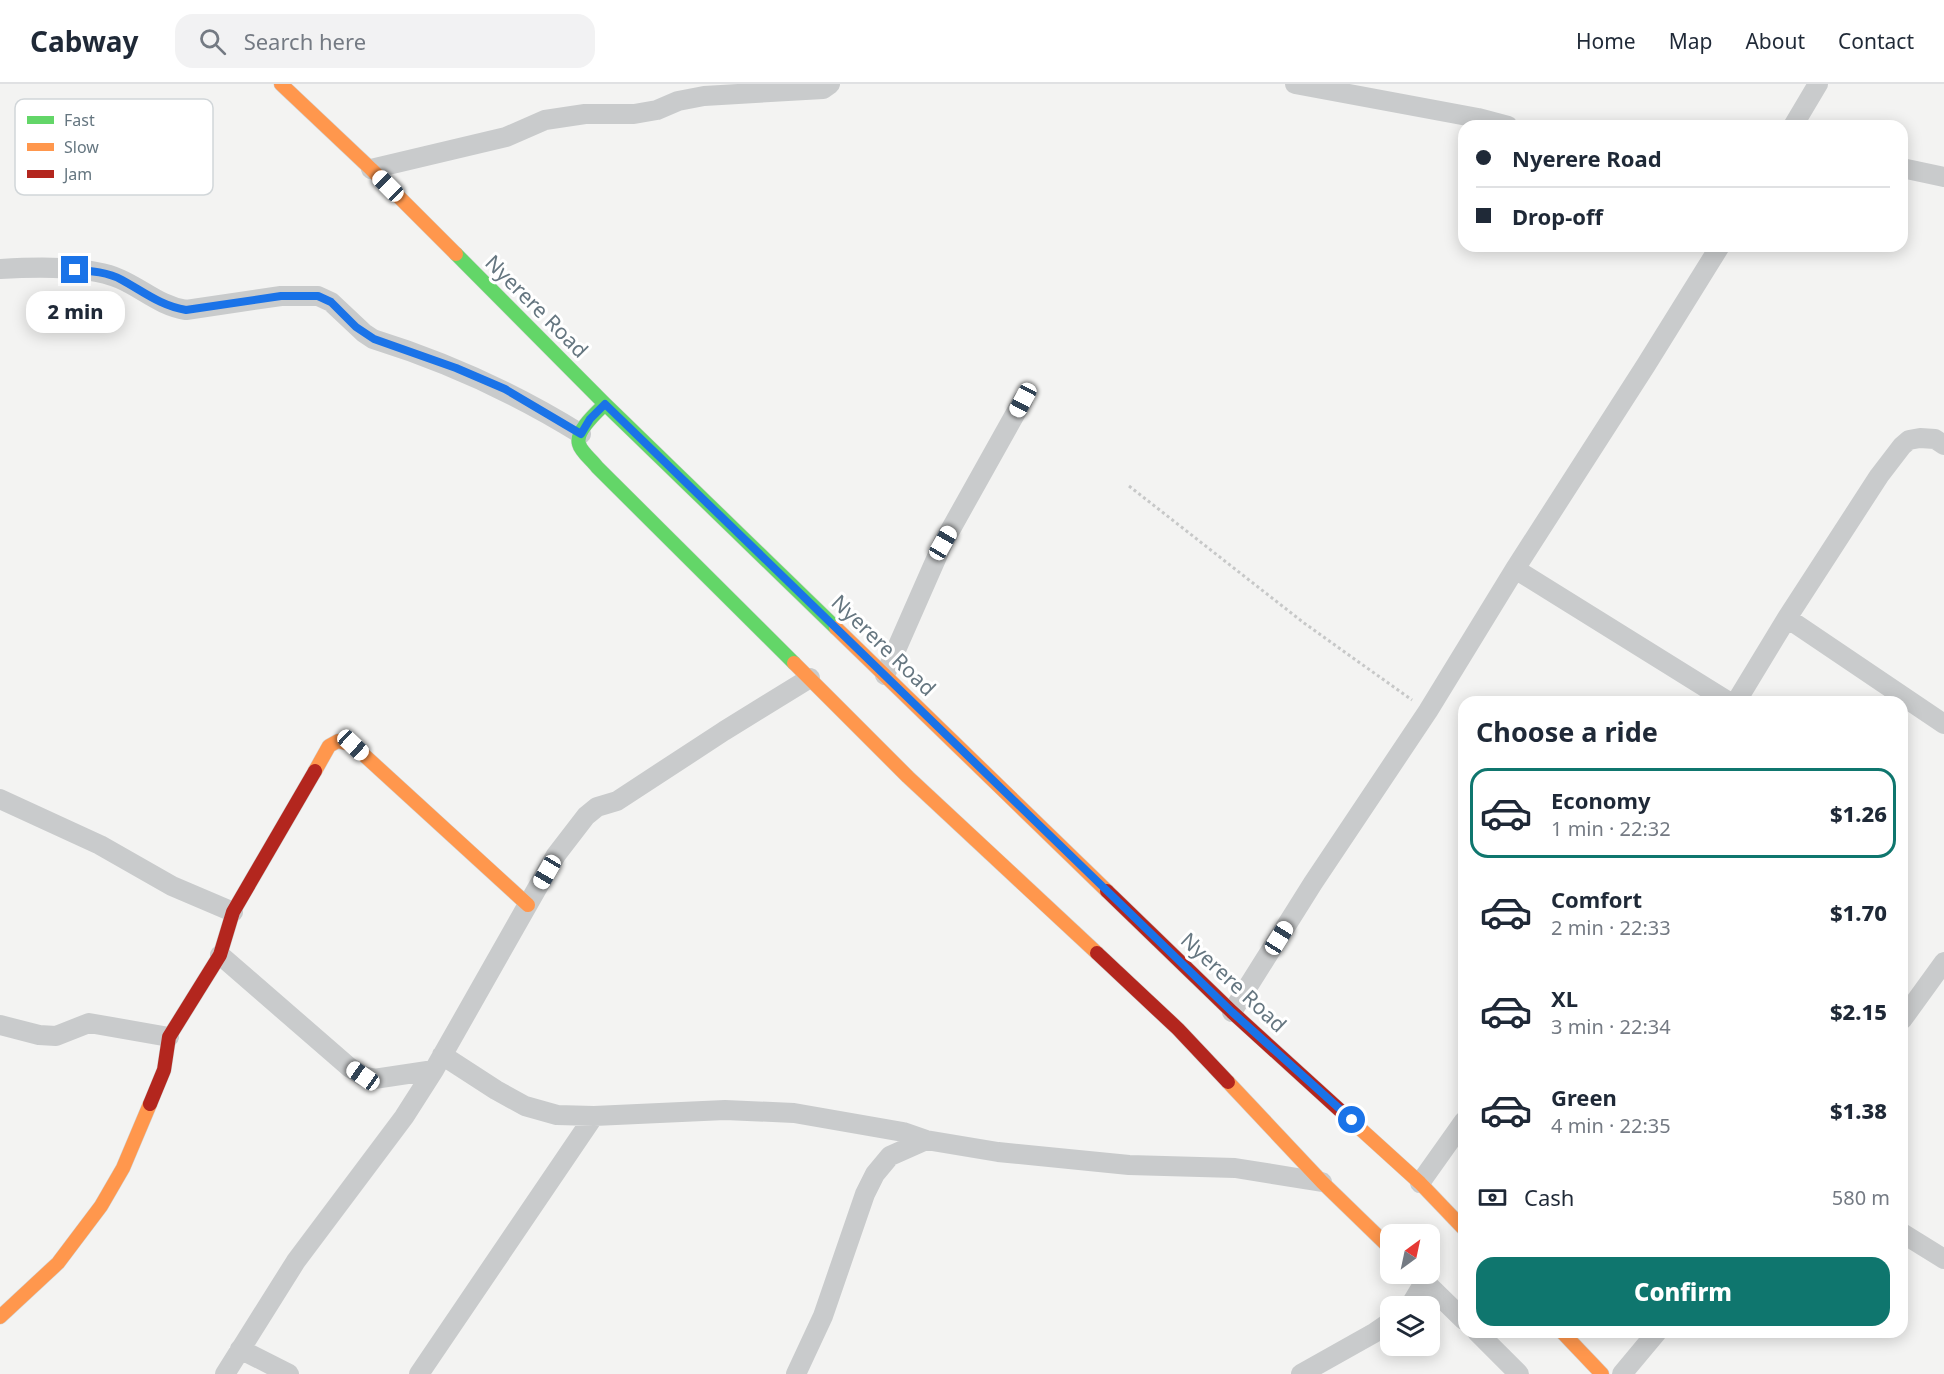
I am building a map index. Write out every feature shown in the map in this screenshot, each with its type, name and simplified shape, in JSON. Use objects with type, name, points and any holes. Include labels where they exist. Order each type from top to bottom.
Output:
[{"type":"main road","name":"Nyerere Road","points":[[281,84],[371,169],[605,404],[1232,1012],[1420,1183],[1458,1223]]},
{"type":"main road","points":[[605,404],[590,419],[581,434],[579,444],[597,467],[908,777],[1178,1029],[1322,1182],[1380,1238]]},
{"type":"main road","points":[[0,1317],[58,1263],[100,1206],[123,1168],[164,1070],[169,1037],[220,955],[234,912],[329,746],[338,741],[353,745],[528,905]]},
{"type":"main road","points":[[1568,1338],[1602,1374]]},
{"type":"street","points":[[371,169],[506,137],[545,120],[585,114],[634,114],[657,110],[678,101],[704,96],[823,89],[830,84]]},
{"type":"street","points":[[1295,84],[1486,120]]},
{"type":"street","points":[[1796,120],[1818,84]]},
{"type":"street","points":[[1908,169],[1944,177]]},
{"type":"street","points":[[1232,1012],[1313,883],[1428,711],[1515,569],[1716,252]]},
{"type":"street","points":[[0,269],[33,267],[97,271],[120,279],[171,308],[186,310],[281,296],[318,296],[331,302],[356,327],[374,339],[456,368],[505,389],[581,434]]},
{"type":"street","points":[[885,675],[943,543],[1023,400]]},
{"type":"street","points":[[1740,696],[1879,476],[1902,446],[1909,440],[1920,438],[1935,440],[1944,445]]},
{"type":"street","points":[[1515,569],[1719,696]]},
{"type":"street","points":[[1787,618],[1903,696]]},
{"type":"street","points":[[225,1374],[296,1261],[404,1117],[438,1063],[556,855],[586,816],[597,807],[617,801],[695,749],[810,678]]},
{"type":"street","points":[[1908,700],[1944,724]]},
{"type":"street","points":[[0,799],[100,845],[172,886],[234,912]]},
{"type":"street","points":[[220,955],[363,1076],[374,1079],[438,1063],[525,1106],[557,1115],[594,1116],[725,1110],[795,1113],[998,1152],[1129,1165],[1235,1168],[1322,1182]]},
{"type":"street","points":[[1908,1012],[1944,962]]},
{"type":"street","points":[[0,1025],[39,1035],[57,1036],[89,1023],[169,1037]]},
{"type":"street","points":[[419,1374],[594,1116]]},
{"type":"street","points":[[1420,1183],[1458,1129]]},
{"type":"street","points":[[795,1374],[820,1324],[865,1194],[875,1174],[890,1156],[926,1140]]},
{"type":"street","points":[[1908,1237],[1944,1259]]},
{"type":"street","points":[[1428,1284],[1458,1314]]},
{"type":"street","points":[[1301,1374],[1380,1330]]},
{"type":"street","points":[[1483,1338],[1519,1374]]},
{"type":"street","points":[[1622,1374],[1652,1338]]},
{"type":"street","points":[[240,1349],[289,1374]]},
{"type":"path","points":[[1129,486],[1304,623],[1428,711]]},
{"type":"traffic: fast","points":[[456,254],[605,404],[836,628]]},
{"type":"traffic: fast","points":[[605,404],[580,433],[579,444],[582,450],[794,663]]},
{"type":"traffic: slow","points":[[281,84],[456,254]]},
{"type":"traffic: slow","points":[[836,628],[1107,891]]},
{"type":"traffic: slow","points":[[794,663],[908,777],[1097,953]]},
{"type":"traffic: slow","points":[[315,771],[329,746],[338,741],[353,745],[528,905]]},
{"type":"traffic: slow","points":[[1228,1082],[1322,1182],[1380,1238]]},
{"type":"traffic: slow","points":[[0,1317],[58,1263],[101,1206],[123,1168],[150,1104]]},
{"type":"traffic: slow","points":[[1355,1124],[1420,1183],[1458,1223]]},
{"type":"traffic: slow","points":[[1568,1338],[1602,1374]]},
{"type":"traffic: jam","points":[[150,1104],[164,1070],[169,1037],[220,955],[233,912],[315,771]]},
{"type":"traffic: jam","points":[[1107,891],[1232,1012],[1355,1124]]},
{"type":"traffic: jam","points":[[1097,953],[1178,1029],[1228,1082]]},
{"type":"route","points":[[75,270],[97,271],[120,279],[171,308],[186,310],[281,296],[318,296],[331,302],[356,327],[374,339],[456,368],[505,389],[581,434],[590,419],[605,404],[1232,1012],[1352,1120]]}]
